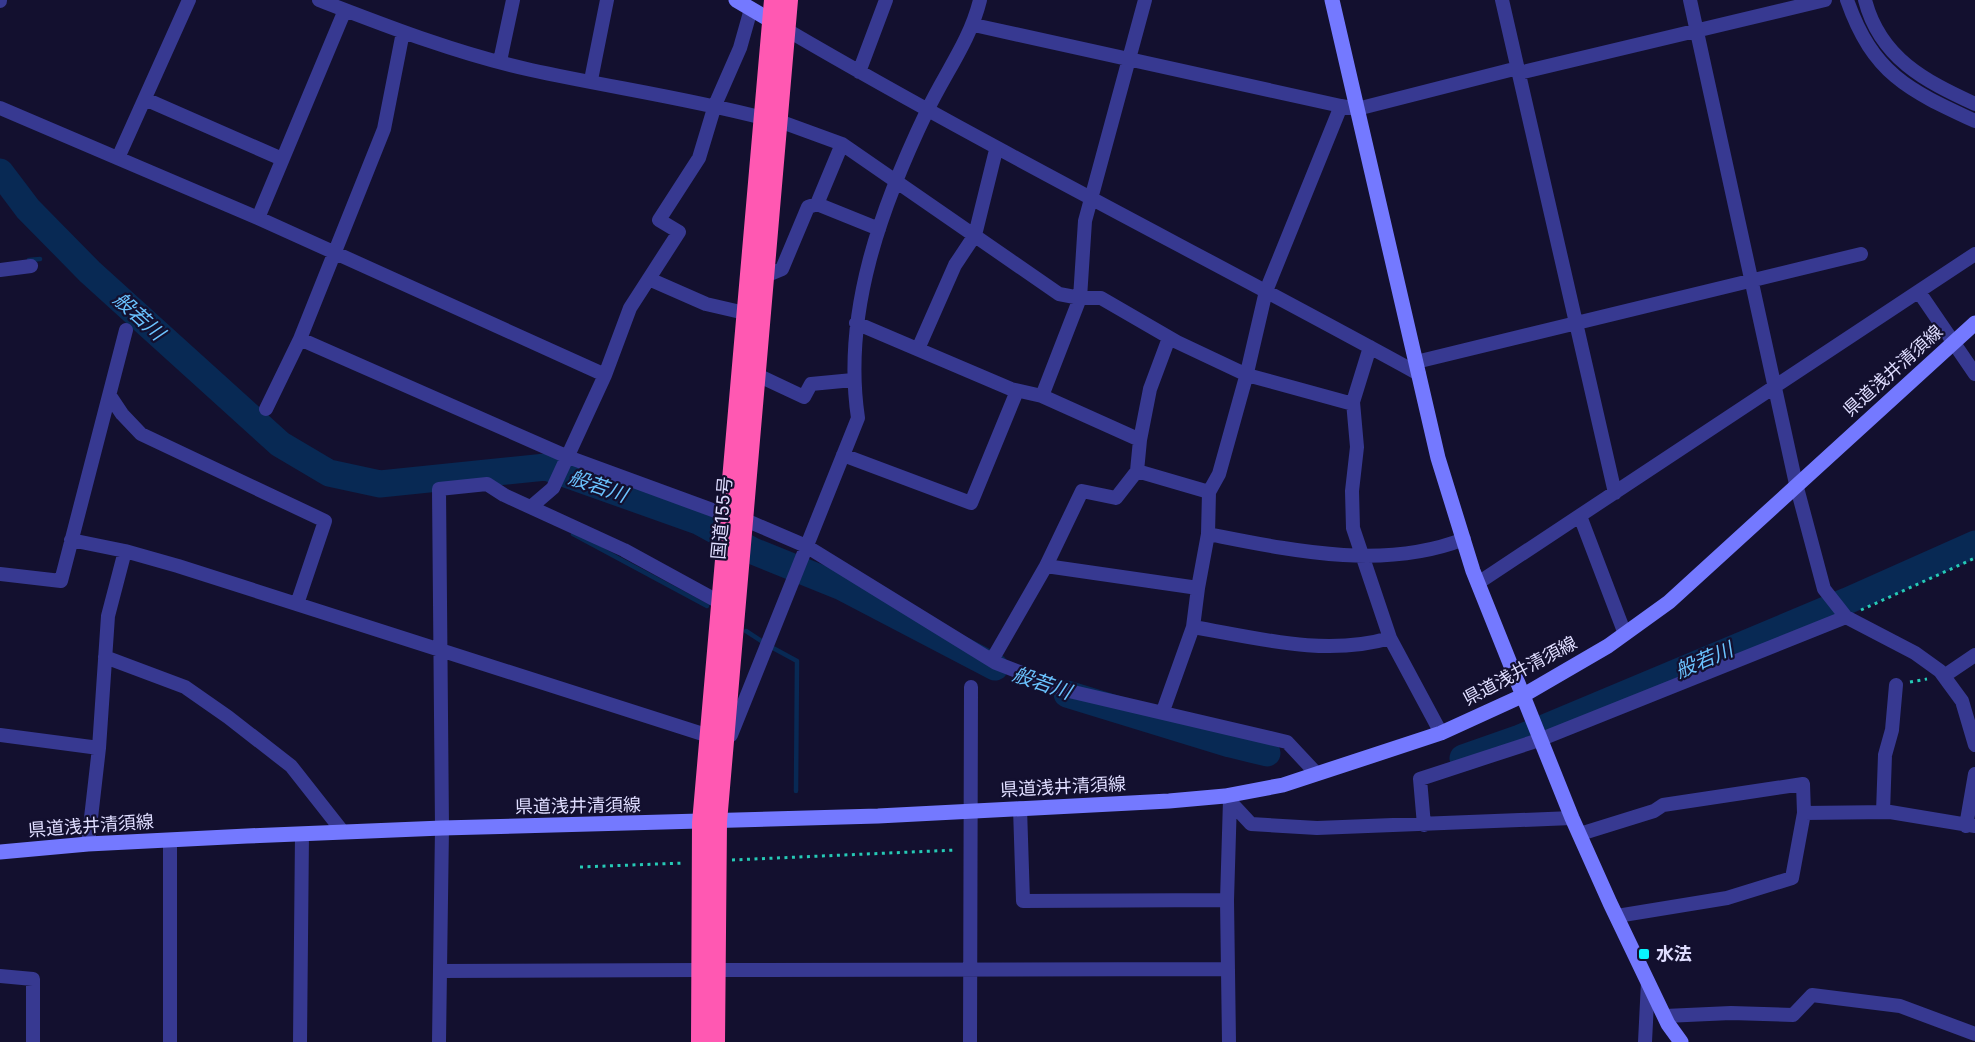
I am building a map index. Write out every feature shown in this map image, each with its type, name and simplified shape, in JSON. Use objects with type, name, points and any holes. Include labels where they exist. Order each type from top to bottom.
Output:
[{"type":"highway","name":"国道155号","points":[[773,0],[779,25]]},
{"type":"highway","name":"国道155号","points":[[735,520],[756,375],[765,276],[771,120],[779,25],[789,0]]},
{"type":"highway","name":"国道155号","points":[[700,1042],[708,970],[710,822],[735,520],[745,313],[771,120]]},
{"type":"highway","name":"国道155号","points":[[717,737],[719,602],[732,557]]},
{"type":"highway","name":"国道155号","points":[[708,970],[716,1042]]},
{"type":"main road","points":[[736,0],[779,25]]},
{"type":"main road","points":[[1332,0],[1438,458],[1478,583],[1572,818],[1648,982],[1681,1042]]},
{"type":"main road","name":"県道浅井清須線","points":[[0,852],[88,844],[343,832],[710,822],[1228,798],[1282,784],[1441,733],[1522,696],[1625,634],[1669,602],[1975,323]]},
{"type":"street","points":[[118,158],[189,0]]},
{"type":"street","points":[[319,0],[442,46],[500,61],[715,105],[771,120],[842,144],[1059,294],[1080,298],[1101,298],[1169,338],[1247,375],[1353,404]]},
{"type":"street","points":[[500,61],[513,0]]},
{"type":"street","points":[[591,80],[607,0]]},
{"type":"street","points":[[859,72],[886,0]]},
{"type":"street","points":[[71,540],[126,551],[717,737],[731,735],[858,418],[853,380],[856,324],[860,297],[879,230],[927,110],[974,25],[981,0]]},
{"type":"street","points":[[1042,396],[1080,298],[1085,221],[1145,0]]},
{"type":"street","points":[[1502,0],[1615,493]]},
{"type":"street","points":[[1690,0],[1796,484],[1828,597],[1845,615],[1915,653],[1944,676],[1962,701],[1975,745]]},
{"type":"street","points":[[974,25],[1357,109],[1825,0]]},
{"type":"street","points":[[1847,0],[1866,44],[1878,61],[1895,78],[1919,94],[1975,122]]},
{"type":"street","points":[[1865,0],[1878,33],[1892,55],[1927,82],[1975,104]]},
{"type":"street","points":[[532,506],[553,488],[558,480],[605,375],[630,308],[679,232],[660,220],[699,158],[715,105],[740,48],[751,9]]},
{"type":"street","points":[[258,218],[345,10]]},
{"type":"street","points":[[779,25],[996,150],[1091,198],[1370,347],[1418,368],[1575,325],[1861,254]]},
{"type":"street","points":[[266,409],[300,339],[384,129],[403,32]]},
{"type":"street","points":[[145,99],[282,159]]},
{"type":"street","points":[[1163,711],[1193,627],[1208,534],[1209,492],[1219,474],[1247,375],[1266,291],[1341,106]]},
{"type":"street","points":[[0,108],[258,218],[605,375]]},
{"type":"street","points":[[817,204],[842,144]]},
{"type":"street","points":[[918,349],[955,265],[975,235],[996,150]]},
{"type":"street","points":[[765,276],[782,269],[808,207],[817,204],[879,230]]},
{"type":"street","points":[[1478,583],[1975,254]]},
{"type":"street","points":[[0,270],[31,266]]},
{"type":"street","points":[[649,279],[706,304],[745,313]]},
{"type":"street","points":[[1919,292],[1975,374]]},
{"type":"street","points":[[856,324],[1017,391],[1042,396],[1140,440]]},
{"type":"street","points":[[0,574],[61,580],[126,330]]},
{"type":"street","points":[[992,660],[1046,566],[1082,491],[1116,498],[1137,471],[1140,440],[1150,389],[1169,338]]},
{"type":"street","points":[[300,339],[567,460],[735,520],[805,549],[992,660],[1069,691],[1163,711],[1287,742],[1317,773]]},
{"type":"street","points":[[1370,347],[1353,404],[1357,447],[1352,491],[1353,528],[1360,556],[1390,638],[1441,733]]},
{"type":"street","points":[[756,375],[804,397],[811,384],[853,380]]},
{"type":"street","points":[[843,454],[971,503],[1017,391]]},
{"type":"street","points":[[110,396],[122,414],[141,434],[325,521],[297,604]]},
{"type":"street","points":[[1137,471],[1209,492]]},
{"type":"street","points":[[440,1042],[442,828],[439,489],[487,484],[504,495],[624,550],[719,602]]},
{"type":"street","points":[[1580,516],[1625,634]]},
{"type":"street","points":[[1208,534],[1263,544],[1360,556],[1392,556],[1437,550],[1464,539]]},
{"type":"street","points":[[88,844],[99,748],[108,616],[126,551]]},
{"type":"street","points":[[1046,566],[1198,588]]},
{"type":"street","points":[[1424,825],[1420,779],[1539,740],[1845,615]]},
{"type":"street","points":[[1193,627],[1332,647],[1369,644],[1390,638]]},
{"type":"street","points":[[1944,676],[1975,655]]},
{"type":"street","points":[[105,657],[185,687],[228,717],[291,766],[343,832]]},
{"type":"street","points":[[1883,812],[1885,755],[1892,730],[1896,685]]},
{"type":"street","points":[[970,687],[970,1042]]},
{"type":"street","points":[[0,735],[99,748]]},
{"type":"street","points":[[1804,813],[1883,812],[1970,826],[1975,774]]},
{"type":"street","points":[[1580,834],[1654,811],[1663,805],[1803,784],[1804,813],[1792,878],[1727,898],[1617,916]]},
{"type":"street","points":[[1228,798],[1251,824],[1317,828],[1572,818]]},
{"type":"street","points":[[1228,798],[1229,1042]]},
{"type":"street","points":[[1020,808],[1023,901],[1227,900]]},
{"type":"street","points":[[300,1042],[302,834]]},
{"type":"street","points":[[170,840],[170,1042]]},
{"type":"street","points":[[440,971],[1228,969]]},
{"type":"street","points":[[0,976],[33,980],[33,1042]]},
{"type":"street","points":[[1646,1042],[1648,982]]},
{"type":"street","points":[[1665,1016],[1731,1013],[1793,1015],[1812,995],[1900,1006],[1973,1027]]},
{"type":"path","points":[[1845,615],[1975,558]]},
{"type":"path","points":[[1896,685],[1944,676]]},
{"type":"path","points":[[580,867],[970,849]]},
{"type":"waterway","name":"般若川","points":[[0,172],[28,209],[90,272],[280,444],[329,473],[380,484],[546,467],[698,521],[753,551],[842,587],[995,667]]},
{"type":"waterway","points":[[29,260],[40,259]]},
{"type":"waterway","points":[[573,534],[707,606]]},
{"type":"waterway","name":"般若川","points":[[1463,758],[1520,738],[1847,601],[1975,544]]},
{"type":"waterway","points":[[746,631],[763,642]]},
{"type":"waterway","points":[[773,648],[797,661],[796,791]]},
{"type":"waterway","name":"般若川","points":[[1067,694],[1230,744],[1267,753]]},
{"type":"place","name":"水法","points":[[1644,954]]}]
